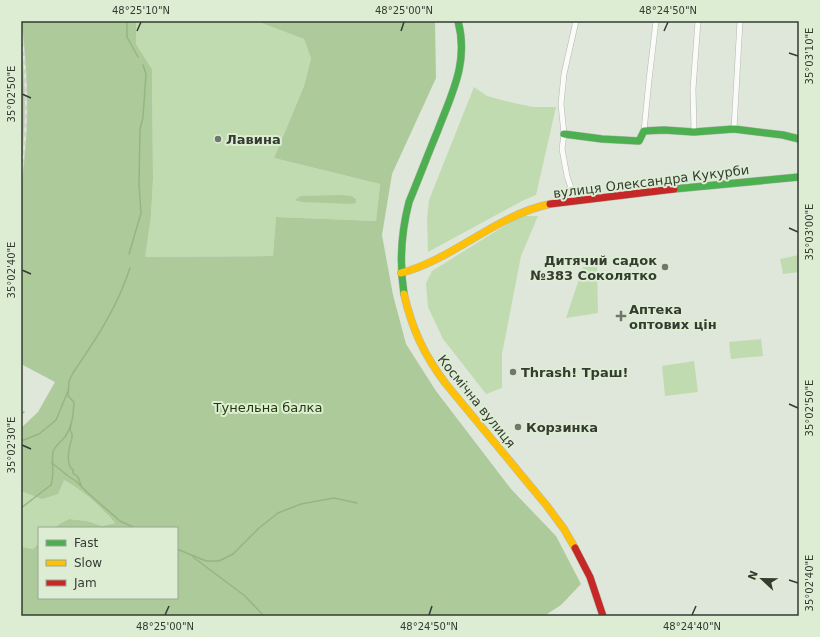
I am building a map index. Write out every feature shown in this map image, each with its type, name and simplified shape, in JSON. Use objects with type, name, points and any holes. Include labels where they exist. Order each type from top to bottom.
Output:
[{"type":"main road","name":"Космічна вулиця","points":[[458,21],[462,38],[460,70],[451,100],[409,202],[404,218],[401,235],[401,273],[405,303],[413,328],[430,362],[556,518],[576,550],[590,578],[603,616]]},
{"type":"main road","points":[[564,134],[582,138],[639,141],[644,131],[664,130],[694,132],[734,129],[783,135],[799,139]]},
{"type":"main road","name":"вулиця Олександра Кукурби","points":[[401,273],[416,269],[432,262],[507,220],[548,204],[669,189],[799,177]]},
{"type":"street","points":[[575,200],[564,165],[562,149],[564,134],[561,104],[564,74],[576,21]]},
{"type":"street","points":[[644,131],[656,21]]},
{"type":"street","points":[[694,132],[693,89],[698,21]]},
{"type":"street","points":[[734,129],[740,21]]},
{"type":"green space","name":"Тунельна балка","points":[[21,21],[136,21],[136,44],[152,69],[153,179],[151,216],[145,257],[273,256],[276,217],[376,221],[380,184],[274,158],[304,86],[311,58],[304,39],[256,21],[434,21],[436,78],[392,174],[382,235],[393,295],[406,344],[436,391],[511,489],[556,536],[581,584],[561,605],[544,616],[21,616],[21,547],[33,549],[38,544],[38,599],[178,599],[178,527],[56,527],[69,519],[87,521],[102,526],[115,523],[91,499],[64,480],[58,494],[42,499],[21,491],[21,428],[38,412],[55,382],[21,364]]},
{"type":"green space","name":"Лавина","points":[[136,21],[256,21],[304,39],[311,57],[304,86],[274,158],[380,184],[376,221],[276,217],[273,256],[144,257],[151,216],[153,179],[152,69],[136,44]]},
{"type":"green space","points":[[474,87],[487,96],[509,102],[533,107],[556,107],[536,195],[428,252],[427,219],[429,200]]},
{"type":"green space","points":[[301,196],[351,196],[356,199],[356,203],[302,202],[295,200]]},
{"type":"green space","points":[[520,216],[538,216],[521,256],[502,354],[502,388],[486,394],[443,339],[428,307],[426,283],[432,271]]},
{"type":"green space","points":[[799,255],[799,272],[783,274],[780,259]]},
{"type":"green space","points":[[583,267],[597,267],[598,313],[566,318]]},
{"type":"green space","points":[[761,339],[763,356],[731,359],[729,342]]},
{"type":"green space","points":[[694,361],[698,392],[665,396],[662,366]]},
{"type":"green space","points":[[64,480],[91,499],[115,523],[102,526],[87,521],[69,519],[56,527],[38,527],[38,544],[33,549],[21,548],[21,491],[28,493]]},
{"type":"waterway","points":[[127,21],[127,37],[138,57]]},
{"type":"waterway","points":[[129,254],[141,213],[139,185],[140,129],[143,117],[146,74],[143,65]]},
{"type":"waterway","points":[[21,508],[51,485],[53,476],[53,452],[68,433],[72,420],[74,402],[68,396],[69,381],[112,310],[125,283],[130,268]]},
{"type":"waterway","points":[[21,441],[39,434],[56,420],[68,391]]},
{"type":"waterway","points":[[71,425],[70,430],[72,438],[68,460],[73,473],[78,477],[81,485]]},
{"type":"waterway","points":[[52,463],[77,482],[120,521],[133,527]]},
{"type":"waterway","points":[[178,549],[206,561],[219,561],[233,554],[259,528],[278,513],[301,504],[334,498],[357,503]]},
{"type":"waterway","points":[[193,557],[245,596],[264,616]]},
{"type":"railway","points":[[21,29],[25,66],[26,102],[25,139],[21,176]]},
{"type":"traffic: fast","points":[[404,294],[401,259],[406,214],[409,202],[449,103],[457,77],[461,50],[461,36],[458,21]]},
{"type":"traffic: fast","points":[[564,134],[602,139],[639,141],[644,131],[664,130],[694,132],[734,129],[783,135],[799,139]]},
{"type":"traffic: fast","points":[[674,189],[799,177]]},
{"type":"traffic: slow","points":[[401,273],[439,258],[511,217],[550,204]]},
{"type":"traffic: slow","points":[[404,294],[415,330],[431,363],[446,384],[547,506],[564,529],[575,548]]},
{"type":"traffic: jam","points":[[550,204],[674,189]]},
{"type":"traffic: jam","points":[[575,548],[590,577],[603,616]]},
{"type":"place","name":"Лавина","points":[[218,139]]},
{"type":"place","name":"Дитячий садок №383 Соколятко","points":[[665,267]]},
{"type":"place","name":"Аптека оптових цін","points":[[621,316]]},
{"type":"place","name":"Thrash! Траш!","points":[[513,372]]},
{"type":"place","name":"Корзинка","points":[[518,427]]}]
